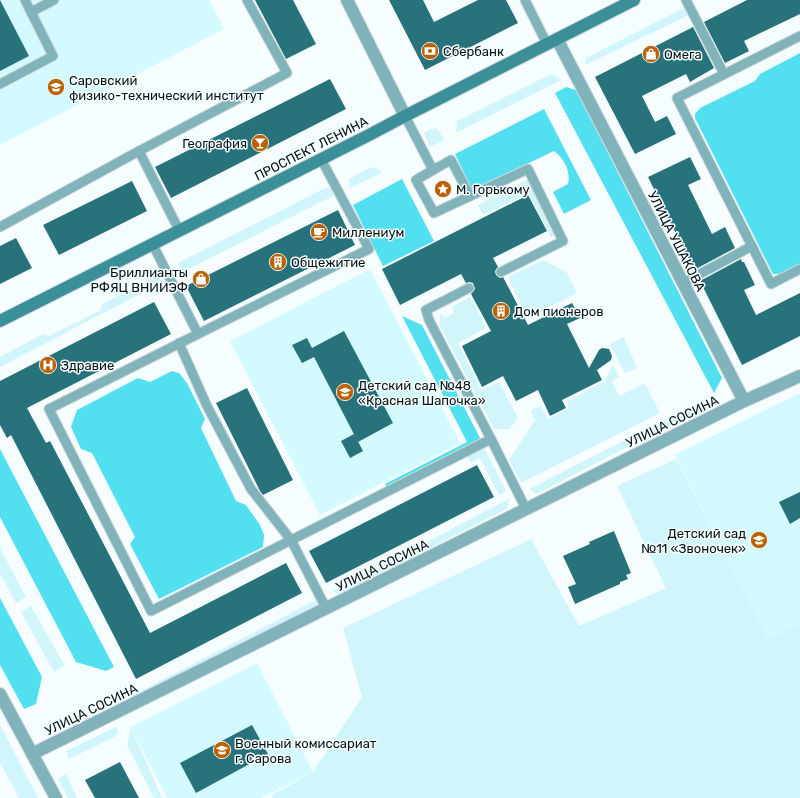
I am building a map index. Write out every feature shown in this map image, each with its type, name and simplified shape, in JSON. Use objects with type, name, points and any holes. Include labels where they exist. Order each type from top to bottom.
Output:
[{"type":"street","points":[[347,0],[404,116]]},
{"type":"street","name":"ПРОСПЕКТ ЛЕНИНА","points":[[0,321],[634,0]]},
{"type":"street","name":"УЛИЦА УШАКОВА","points":[[552,41],[683,283],[744,401]]},
{"type":"street","points":[[744,401],[800,376]]},
{"type":"street","name":"УЛИЦА СОСИНА","points":[[32,754],[744,401]]},
{"type":"street","points":[[0,694],[56,798]]},
{"type":"lane","points":[[0,84],[53,56],[25,0]]},
{"type":"lane","points":[[31,12],[54,0]]},
{"type":"lane","points":[[0,227],[139,151],[287,73],[247,0]]},
{"type":"lane","points":[[525,0],[552,41]]},
{"type":"lane","points":[[686,0],[724,74]]},
{"type":"lane","points":[[800,36],[676,98],[771,284],[800,269]]},
{"type":"lane","points":[[404,116],[434,170]]},
{"type":"lane","points":[[139,151],[179,230]]},
{"type":"lane","points":[[321,159],[368,249],[49,409],[151,611],[491,440]]},
{"type":"lane","points":[[470,196],[451,160],[416,180],[434,214],[528,169],[563,241],[501,272]]},
{"type":"lane","points":[[152,244],[198,334]]},
{"type":"lane","points":[[683,283],[752,246]]},
{"type":"lane","points":[[469,288],[426,310],[429,320],[526,509]]},
{"type":"lane","points":[[179,343],[207,406],[251,489],[291,540],[326,608]]},
{"type":"shaded area","name":"Саровский физико-технический институт","points":[[0,0],[209,0],[224,29],[0,145]]},
{"type":"shaded area","points":[[684,8],[689,15],[585,65],[586,58]]},
{"type":"shaded area","points":[[800,53],[800,265],[783,274],[773,274],[695,118],[695,114],[700,108],[755,81],[760,74]]},
{"type":"shaded area","points":[[551,74],[562,80],[456,133],[457,121]]},
{"type":"shaded area","points":[[566,87],[576,90],[722,378],[714,393],[555,93]]},
{"type":"shaded area","points":[[544,109],[591,200],[564,214],[553,192],[568,184],[568,170],[564,161],[554,151],[472,190],[455,154]]},
{"type":"shaded area","points":[[436,128],[444,140],[430,147],[424,133],[430,129]]},
{"type":"shaded area","points":[[375,167],[382,173],[349,188],[349,179]]},
{"type":"shaded area","points":[[402,179],[434,241],[383,266],[353,205]]},
{"type":"shaded area","points":[[526,180],[529,180],[557,234],[551,237],[528,193],[483,215],[478,205]]},
{"type":"shaded area","points":[[325,188],[333,189],[337,194],[180,273],[178,263]]},
{"type":"shaded area","points":[[543,260],[567,273],[577,293],[528,318],[508,277]]},
{"type":"shaded area","name":"Детский сад №48 «Красная Шапочка»","points":[[370,269],[460,443],[320,515],[230,341]]},
{"type":"shaded area","points":[[156,276],[163,282],[0,367],[0,357],[43,334],[49,336],[101,310],[102,304]]},
{"type":"shaded area","points":[[470,297],[486,328],[458,343],[481,390],[499,382],[518,418],[510,429],[494,429],[439,324],[441,312],[444,318],[454,313],[452,307]]},
{"type":"shaded area","points":[[402,316],[422,325],[481,440],[387,488],[385,484],[467,442]]},
{"type":"shaded area","points":[[624,337],[637,368],[625,373],[610,344]]},
{"type":"shaded area","points":[[613,365],[619,377],[612,381],[619,396],[645,383],[660,413],[521,483],[509,460],[535,420],[531,410],[541,406],[548,419],[569,408],[566,402],[605,381]]},
{"type":"shaded area","points":[[172,371],[179,373],[187,383],[205,419],[201,428],[236,501],[246,505],[260,525],[264,535],[263,547],[159,599],[130,544],[135,537],[92,453],[81,449],[71,427],[77,410],[138,378],[150,382]]},
{"type":"shaded area","name":"Детский сад №11 «Звоночек»","points":[[800,393],[800,624],[768,641],[675,455]]},
{"type":"shaded area","points":[[706,399],[706,406],[537,494],[529,489]]},
{"type":"shaded area","points":[[484,447],[506,491],[499,495],[480,458],[471,463],[467,456]]},
{"type":"shaded area","points":[[0,449],[114,667],[106,671],[76,662],[0,517]]},
{"type":"shaded area","points":[[676,459],[768,640],[800,624],[800,798],[273,798],[272,795],[313,772],[362,697],[343,628],[531,539],[579,626],[666,588],[617,486]]},
{"type":"shaded area","points":[[509,499],[508,508],[339,595],[333,591]]},
{"type":"shaded area","points":[[0,548],[26,597],[16,603],[0,574]]},
{"type":"shaded area","points":[[0,598],[42,677],[36,704],[24,709],[0,665]]},
{"type":"shaded area","points":[[318,599],[317,605],[138,698],[135,694]]},
{"type":"shaded area","points":[[31,606],[65,666],[54,672],[21,612]]},
{"type":"shaded area","name":"Военный комиссариат г. Сарова","points":[[257,663],[313,772],[261,798],[167,798],[131,727]]},
{"type":"shaded area","points":[[0,725],[38,798],[19,798],[0,762]]},
{"type":"shaded area","points":[[116,727],[119,732],[114,737],[69,759],[66,751]]},
{"type":"shaded area","points":[[131,727],[162,798],[154,798],[127,745]]},
{"type":"shaded area","points":[[66,774],[77,798],[68,798],[58,779]]},
{"type":"building","points":[[0,0],[29,56],[0,71]]},
{"type":"building","points":[[255,0],[293,0],[316,44],[286,59]]},
{"type":"building","points":[[389,0],[423,0],[434,22],[478,0],[506,0],[518,23],[425,70]]},
{"type":"building","points":[[747,0],[800,0],[800,14],[744,41],[749,51],[725,63],[704,22]]},
{"type":"building","points":[[693,27],[714,68],[690,82],[686,74],[642,96],[655,122],[667,116],[676,134],[635,154],[595,77]]},
{"type":"building","points":[[330,79],[346,109],[171,198],[155,167]]},
{"type":"building","points":[[690,157],[701,179],[688,185],[712,234],[725,227],[735,248],[694,270],[648,177]]},
{"type":"building","points":[[132,181],[147,211],[59,255],[43,225]]},
{"type":"building","name":"Дом пионеров","points":[[528,195],[547,231],[493,258],[498,267],[495,271],[496,275],[500,278],[503,277],[528,325],[572,303],[580,318],[567,324],[589,368],[599,350],[602,348],[609,349],[612,356],[611,360],[597,370],[602,380],[562,400],[566,408],[550,416],[538,390],[516,401],[503,376],[482,387],[462,346],[491,331],[471,294],[475,289],[473,283],[466,283],[461,274],[400,305],[382,269]]},
{"type":"building","name":"Общежитие","points":[[338,210],[355,245],[204,321],[186,286]]},
{"type":"building","points":[[16,238],[32,268],[0,284],[0,246]]},
{"type":"building","points":[[741,259],[742,262],[744,262],[755,285],[744,290],[756,315],[800,293],[800,336],[742,365],[700,281]]},
{"type":"building","points":[[154,302],[171,334],[27,408],[46,443],[50,441],[150,633],[286,563],[302,593],[136,679],[11,435],[7,438],[0,425],[0,381]]},
{"type":"building","points":[[344,331],[393,423],[358,442],[314,357],[302,363],[292,345],[307,338],[312,348]]},
{"type":"building","points":[[247,388],[293,480],[263,495],[216,403]]},
{"type":"building","points":[[354,434],[363,451],[350,458],[341,441]]},
{"type":"building","points":[[477,465],[494,497],[326,583],[309,551]]},
{"type":"building","points":[[800,492],[800,518],[790,524],[779,502]]},
{"type":"building","points":[[614,531],[631,573],[626,575],[628,579],[575,604],[568,587],[576,584],[563,556]]},
{"type":"building","points":[[252,725],[268,754],[196,793],[180,763]]},
{"type":"building","points":[[120,762],[139,798],[95,798],[85,780]]},
{"type":"place","name":"Сбербанк","points":[[430,51]]},
{"type":"place","name":"Омега","points":[[651,54]]},
{"type":"place","name":"Саровский физико-технический институт","points":[[56,87]]},
{"type":"place","name":"География","points":[[260,143]]},
{"type":"place","name":"М. Горькому","points":[[443,189]]},
{"type":"place","name":"Миллениум","points":[[319,232]]},
{"type":"place","name":"Общежитие","points":[[278,262]]},
{"type":"place","name":"Бриллианты РФЯЦ ВНИИЭФ","points":[[201,279]]},
{"type":"place","name":"Дом пионеров","points":[[501,311]]},
{"type":"place","name":"Здравие","points":[[48,365]]},
{"type":"place","name":"Детский сад №48 «Красная Шапочка»","points":[[345,392]]},
{"type":"place","name":"Детский сад №11 «Звоночек»","points":[[759,540]]},
{"type":"place","name":"Военный комиссариат г. Сарова","points":[[222,750]]}]
